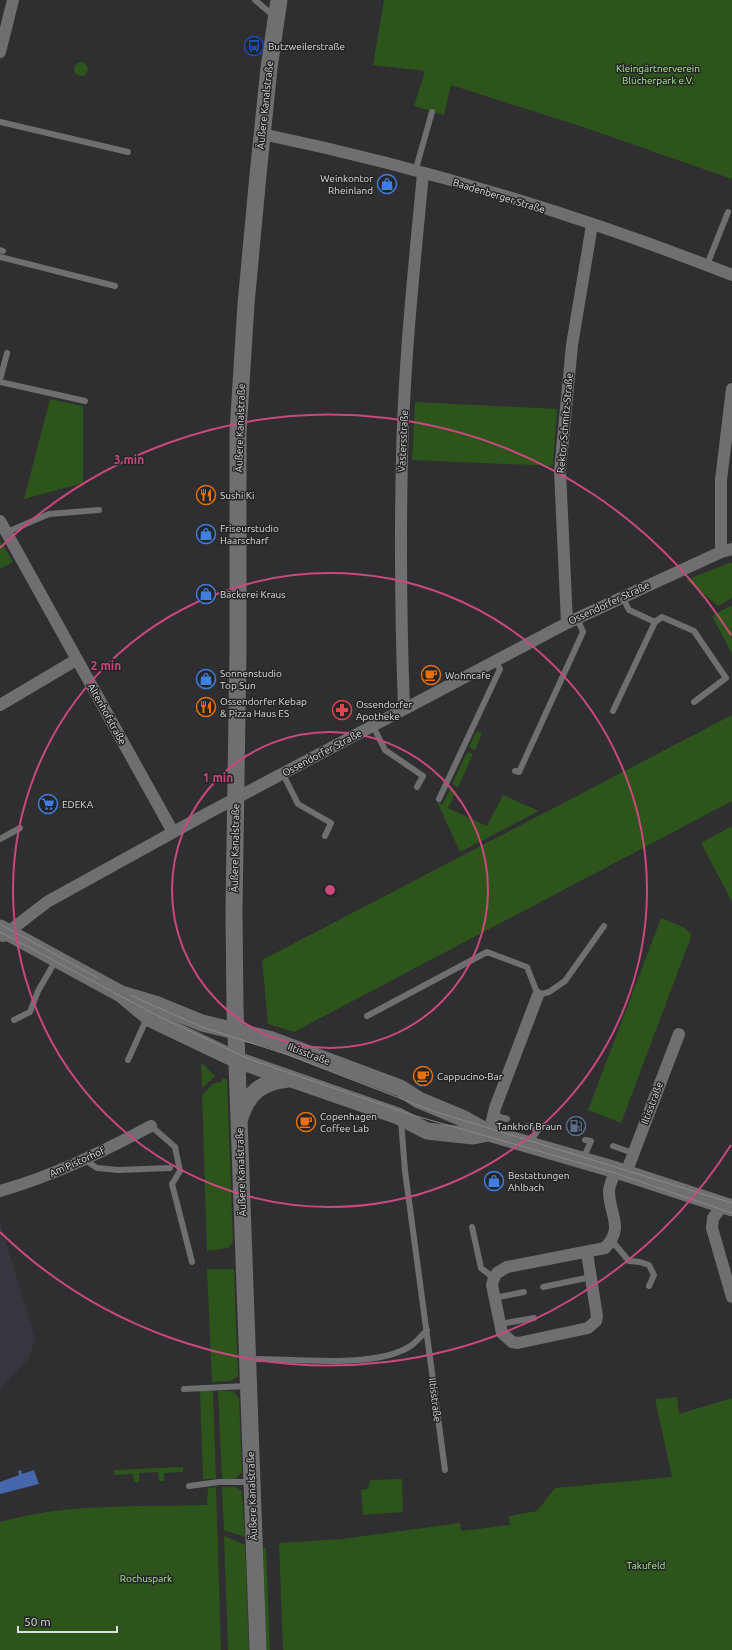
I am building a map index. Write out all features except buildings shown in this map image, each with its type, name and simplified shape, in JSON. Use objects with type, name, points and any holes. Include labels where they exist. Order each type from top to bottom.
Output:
[{"type":"main road","name":"Äußere Kanalstraße","points":[[258,1650],[247,1386],[235,984],[238,432],[246,304],[262,134],[279,0]]},
{"type":"main road","name":"Iltisstraße","points":[[2,933],[57,959],[121,994],[148,1016],[237,1060],[401,1118],[427,1131],[473,1136],[489,1133]]},
{"type":"main road","points":[[235,984],[242,1007],[249,1022],[269,1040]]},
{"type":"main road","name":"Iltisstraße","points":[[121,994],[158,1005],[202,1023],[269,1040],[400,1088],[419,1100],[462,1118],[489,1133],[583,1160],[727,1207]]},
{"type":"main road","points":[[239,1122],[243,1109],[252,1094],[268,1082],[288,1079]]},
{"type":"street","points":[[0,52],[13,0]]},
{"type":"street","name":"Baadenberger Straße","points":[[262,134],[362,157],[508,198],[592,225],[732,275]]},
{"type":"street","name":"Vastersstraße","points":[[404,709],[401,617],[402,457],[419,173]]},
{"type":"street","name":"Rektor-Schmitz-Straße","points":[[572,620],[560,471],[572,345],[592,225]]},
{"type":"street","points":[[726,550],[721,480],[732,389]]},
{"type":"street","name":"Altenhofstraße","points":[[0,521],[173,832]]},
{"type":"street","name":"Ossendorfer Straße","points":[[2,933],[47,902],[173,832],[572,620],[726,550]]},
{"type":"street","points":[[0,705],[76,660]]},
{"type":"street","points":[[489,1133],[494,1115],[538,995]]},
{"type":"street","name":"Iltisstraße","points":[[621,1172],[633,1153],[679,1034]]},
{"type":"street","name":"Am Pistorhof","points":[[0,1191],[25,1184],[85,1160],[151,1126]]},
{"type":"street","points":[[587,1253],[597,1316],[596,1321],[588,1328],[518,1343],[507,1338],[502,1333],[492,1286],[494,1278],[507,1267],[587,1253],[606,1248],[612,1241],[616,1227],[609,1191],[621,1172]]},
{"type":"street","points":[[727,1207],[713,1218],[712,1228],[732,1297]]},
{"type":"lane","points":[[258,1],[276,18]]},
{"type":"lane","points":[[419,173],[432,112]]},
{"type":"lane","points":[[0,122],[128,152]]},
{"type":"lane","points":[[707,265],[728,212]]},
{"type":"lane","points":[[0,257],[115,286]]},
{"type":"lane","points":[[7,353],[0,381],[85,401]]},
{"type":"lane","points":[[7,532],[49,514],[100,510]]},
{"type":"lane","points":[[622,596],[629,610],[655,622]]},
{"type":"lane","points":[[614,711],[655,622],[662,618],[694,631],[726,678],[694,702]]},
{"type":"lane","points":[[516,771],[519,772],[583,632],[572,620]]},
{"type":"lane","points":[[439,799],[500,669],[495,661]]},
{"type":"lane","points":[[373,726],[386,750],[423,776],[418,787]]},
{"type":"lane","points":[[283,774],[298,804],[331,823],[325,836]]},
{"type":"lane","points":[[0,839],[20,828]]},
{"type":"lane","points":[[367,1016],[486,952],[527,967],[538,995],[549,992],[565,981],[604,926]]},
{"type":"lane","points":[[14,1020],[30,1012],[38,991],[57,959]]},
{"type":"lane","points":[[128,1060],[148,1016]]},
{"type":"lane","points":[[494,1115],[507,1119]]},
{"type":"lane","name":"Iltisstraße","points":[[401,1118],[404,1166],[445,1470]]},
{"type":"lane","points":[[151,1126],[175,1147],[180,1171],[172,1184],[192,1262]]},
{"type":"lane","points":[[527,1126],[538,1130]]},
{"type":"lane","points":[[528,1145],[541,1126],[548,1127]]},
{"type":"lane","points":[[583,1160],[591,1141]]},
{"type":"lane","points":[[613,1146],[633,1153]]},
{"type":"lane","points":[[85,1160],[97,1168],[118,1170],[170,1168]]},
{"type":"lane","points":[[472,1227],[481,1268],[494,1278]]},
{"type":"lane","points":[[612,1241],[629,1261],[649,1265],[654,1275],[649,1286]]},
{"type":"lane","points":[[543,1287],[591,1277]]},
{"type":"lane","points":[[494,1298],[524,1292]]},
{"type":"lane","points":[[500,1324],[534,1318]]},
{"type":"lane","points":[[247,1359],[319,1362],[374,1358],[404,1350],[418,1340],[427,1330]]},
{"type":"lane","points":[[184,1389],[247,1386]]},
{"type":"lane","points":[[189,1486],[220,1482],[252,1482]]},
{"type":"shaded area","points":[[0,1222],[35,1338],[29,1358],[0,1389]]},
{"type":"green space","name":"Kleingärtnerverein Blücherpark e.V.","points":[[384,0],[732,0],[732,179],[583,127],[451,85],[444,115],[414,106],[425,71],[373,65]]},
{"type":"green space","points":[[81,62],[86,64],[88,69],[86,74],[81,76],[76,74],[74,69],[76,64]]},
{"type":"green space","points":[[50,399],[83,406],[83,483],[24,499]]},
{"type":"green space","points":[[415,402],[557,409],[553,466],[412,460]]},
{"type":"green space","points":[[0,540],[13,562],[0,569]]},
{"type":"green space","points":[[732,562],[732,598],[718,606],[686,580]]},
{"type":"green space","points":[[732,605],[732,654],[712,616]]},
{"type":"green space","points":[[732,715],[732,801],[294,1032],[268,1024],[262,960]]},
{"type":"green space","points":[[477,731],[482,733],[475,750],[469,747]]},
{"type":"green space","points":[[467,752],[473,754],[458,787],[452,784]]},
{"type":"green space","points":[[450,789],[456,791],[448,808],[487,826],[503,795],[539,811],[460,852],[436,799],[442,805]]},
{"type":"green space","points":[[732,826],[732,902],[701,843]]},
{"type":"green space","points":[[661,918],[683,927],[692,934],[621,1123],[588,1110]]},
{"type":"green space","points":[[201,1062],[215,1076],[202,1088]]},
{"type":"green space","points":[[222,1079],[227,1079],[233,1242],[228,1248],[207,1251],[202,1095],[214,1083],[222,1082]]},
{"type":"green space","points":[[207,1269],[234,1269],[238,1376],[231,1381],[212,1382]]},
{"type":"green space","points":[[200,1391],[213,1391],[216,1479],[203,1479]]},
{"type":"green space","points":[[218,1391],[233,1391],[239,1398],[242,1472],[235,1479],[222,1479]]},
{"type":"green space","name":"Takufeld","points":[[677,1397],[679,1414],[732,1398],[732,1650],[283,1650],[279,1543],[342,1539],[460,1523],[461,1531],[510,1525],[509,1516],[537,1511],[555,1488],[672,1477],[655,1399]]},
{"type":"green space","points":[[183,1467],[183,1472],[164,1473],[164,1481],[159,1481],[158,1472],[139,1473],[139,1482],[134,1482],[133,1474],[114,1475],[114,1470]]},
{"type":"green space","points":[[402,1479],[403,1512],[363,1515],[361,1490],[368,1489],[370,1480]]},
{"type":"green space","name":"Rochuspark","points":[[216,1487],[221,1650],[0,1650],[0,1522],[25,1516],[76,1509],[129,1506],[207,1505],[208,1488]]},
{"type":"green space","points":[[222,1487],[236,1487],[242,1491],[245,1537],[224,1530]]},
{"type":"green space","points":[[224,1536],[245,1545],[249,1650],[228,1650]]},
{"type":"green space","points":[[263,1548],[266,1548],[270,1650],[266,1650]]},
{"type":"water","points":[[21,1470],[22,1474],[34,1470],[39,1484],[0,1494],[0,1482],[19,1475],[18,1471]]},
{"type":"tram line","points":[[0,924],[98,978]]},
{"type":"tram line","points":[[0,932],[164,1019],[249,1059],[409,1114],[615,1173],[732,1213]]},
{"type":"tram line","points":[[130,995],[202,1027],[288,1055],[433,1111],[732,1203]]},
{"type":"place","name":"Butzweilerstraße","points":[[254,46]]},
{"type":"place","name":"Weinkontor Rheinland","points":[[387,184]]},
{"type":"place","name":"Sushi Ki","points":[[206,495]]},
{"type":"place","name":"Friseurstudio Haarscharf","points":[[206,534]]},
{"type":"place","name":"Bäckerei Kraus","points":[[206,594]]},
{"type":"place","name":"Wohncafe","points":[[431,675]]},
{"type":"place","name":"Sonnenstudio Top Sun","points":[[206,679]]},
{"type":"place","name":"Ossendorfer Kebap & Pizza Haus ES","points":[[206,707]]},
{"type":"place","name":"Ossendorfer Apotheke","points":[[342,710]]},
{"type":"place","name":"EDEKA","points":[[48,804]]},
{"type":"place","name":"Cappucino-Bar","points":[[423,1076]]},
{"type":"place","name":"Copenhagen Coffee Lab","points":[[306,1122]]},
{"type":"place","name":"Tankhof Braun","points":[[576,1126]]},
{"type":"place","name":"Bestattungen Ahlbach","points":[[494,1181]]}]
